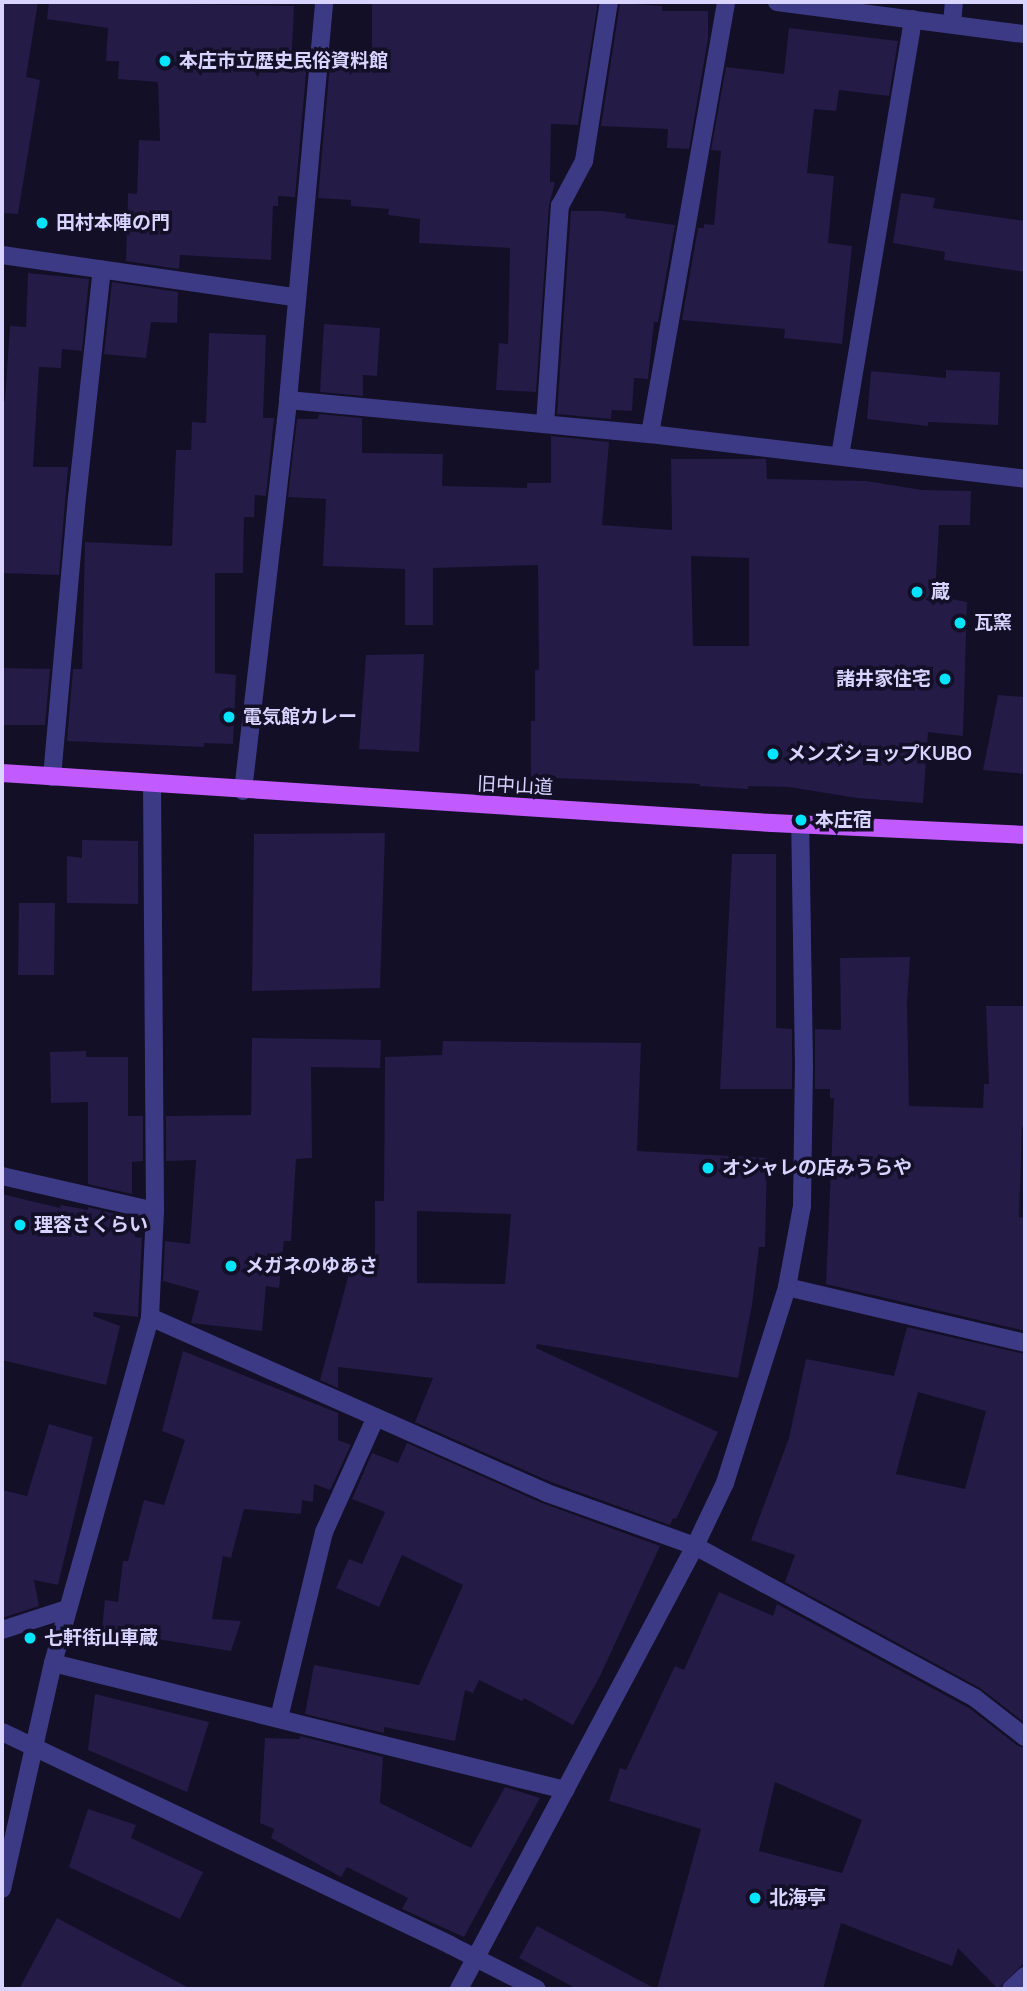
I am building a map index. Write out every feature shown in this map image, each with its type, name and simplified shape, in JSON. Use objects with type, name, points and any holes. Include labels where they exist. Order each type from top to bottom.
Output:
[{"type":"main road","name":"旧中山道","points":[[2,773],[243,791],[1025,835]]},
{"type":"street","points":[[243,791],[288,400],[295,297],[324,2]]},
{"type":"street","points":[[545,424],[560,205],[584,161],[609,2]]},
{"type":"street","points":[[650,433],[726,2]]},
{"type":"street","points":[[777,2],[1025,34]]},
{"type":"street","points":[[952,24],[954,2]]},
{"type":"street","points":[[840,456],[913,19]]},
{"type":"street","points":[[2,255],[295,297]]},
{"type":"street","points":[[52,777],[77,498],[102,269]]},
{"type":"street","points":[[288,400],[650,433],[1025,479]]},
{"type":"street","points":[[2,1889],[53,1663],[150,1317],[155,1211],[152,785]]},
{"type":"street","points":[[459,1989],[695,1546],[725,1483],[787,1287],[802,1206],[804,1067],[800,824]]},
{"type":"street","points":[[2,1176],[155,1211]]},
{"type":"street","points":[[787,1287],[1025,1343]]},
{"type":"street","points":[[150,1317],[547,1493],[695,1546],[975,1698],[1025,1737]]},
{"type":"street","points":[[279,1718],[324,1532],[376,1417]]},
{"type":"street","points":[[2,1630],[67,1609]]},
{"type":"street","points":[[53,1663],[565,1790]]},
{"type":"street","points":[[2,1732],[476,1957],[537,1989]]},
{"type":"street","points":[[1011,1989],[1025,1976]]},
{"type":"building","points":[[2,2],[38,2],[26,77],[40,80],[18,214],[2,213]]},
{"type":"building","points":[[49,2],[294,6],[292,51],[308,51],[295,197],[278,196],[278,206],[273,206],[271,260],[180,255],[179,269],[126,261],[128,193],[137,194],[139,140],[160,141],[158,82],[118,79],[119,61],[106,61],[108,28],[47,19]]},
{"type":"building","points":[[372,2],[598,2],[578,125],[551,124],[550,182],[555,182],[549,205],[536,392],[496,390],[499,343],[508,344],[510,248],[419,243],[420,219],[388,215],[389,209],[351,206],[351,200],[318,198],[331,52],[372,53]]},
{"type":"building","points":[[620,3],[662,6],[662,11],[708,11],[708,39],[689,149],[667,148],[668,129],[601,126]]},
{"type":"building","points":[[789,28],[898,41],[889,96],[839,90],[836,111],[814,109],[807,173],[834,176],[828,243],[852,246],[842,344],[784,338],[785,329],[682,320],[698,228],[704,228],[704,224],[714,225],[721,151],[711,150],[726,67],[784,74]]},
{"type":"building","points":[[901,193],[935,198],[933,208],[1025,221],[1025,272],[944,260],[945,252],[893,243]]},
{"type":"building","points":[[571,211],[626,214],[625,218],[675,225],[658,322],[654,322],[648,379],[634,378],[632,411],[612,410],[611,419],[557,414]]},
{"type":"building","points":[[28,273],[89,279],[82,351],[62,349],[61,368],[39,367],[33,467],[68,467],[59,575],[2,573],[2,401],[5,401],[10,326],[26,327]]},
{"type":"building","points":[[112,282],[178,292],[177,323],[151,322],[146,358],[104,354]]},
{"type":"building","points":[[324,324],[380,328],[377,376],[363,375],[363,396],[320,392]]},
{"type":"building","points":[[209,333],[266,335],[263,418],[274,418],[266,496],[255,495],[254,517],[244,517],[243,573],[215,573],[215,673],[236,675],[233,744],[204,743],[204,747],[67,741],[73,669],[82,669],[85,542],[172,546],[176,450],[191,450],[192,422],[206,423]]},
{"type":"building","points":[[946,370],[1000,372],[998,425],[928,422],[928,426],[867,419],[871,371],[946,378]]},
{"type":"building","points":[[319,414],[362,418],[362,453],[443,454],[442,486],[527,488],[527,483],[551,483],[551,436],[609,442],[602,525],[672,530],[671,459],[766,459],[767,479],[866,481],[922,490],[971,491],[970,525],[939,525],[935,596],[967,602],[963,736],[928,732],[923,803],[857,798],[789,787],[748,786],[748,789],[699,786],[700,784],[531,777],[531,721],[535,721],[535,670],[539,670],[538,565],[433,568],[433,625],[405,625],[405,569],[323,566],[326,499],[288,497],[297,419],[318,419]],"holes":[[[691,556],[749,558],[749,646],[693,646]]]},
{"type":"building","points":[[424,654],[419,752],[359,749],[366,655]]},
{"type":"building","points":[[2,668],[50,669],[45,725],[2,725]]},
{"type":"building","points":[[998,695],[1025,697],[1025,774],[983,770]]},
{"type":"building","points":[[385,833],[380,988],[252,991],[254,834]]},
{"type":"building","points":[[82,840],[138,841],[138,904],[67,903],[67,856],[82,858]]},
{"type":"building","points":[[732,854],[776,854],[776,1028],[792,1029],[792,1089],[720,1089]]},
{"type":"building","points":[[19,903],[55,903],[54,975],[18,975]]},
{"type":"building","points":[[910,957],[907,1003],[909,1106],[983,1108],[984,1084],[989,1084],[986,1006],[1025,1006],[1025,1127],[1022,1127],[1019,1217],[1025,1218],[1025,1331],[826,1284],[834,1098],[830,1098],[830,1089],[815,1089],[815,1029],[841,1030],[840,958]]},
{"type":"building","points":[[252,1038],[381,1040],[380,1068],[311,1067],[312,1158],[296,1159],[291,1241],[284,1241],[279,1288],[266,1286],[262,1331],[191,1323],[199,1291],[163,1281],[165,1241],[190,1244],[196,1160],[166,1161],[166,1116],[251,1115]]},
{"type":"building","points":[[443,1041],[641,1043],[637,1151],[767,1158],[765,1247],[759,1247],[752,1305],[738,1378],[537,1344],[536,1348],[718,1432],[676,1519],[673,1518],[670,1525],[551,1482],[415,1422],[433,1378],[338,1367],[338,1388],[320,1380],[350,1270],[375,1273],[375,1201],[384,1201],[385,1057],[442,1055]],"holes":[[[417,1211],[511,1214],[505,1284],[417,1283]]]},
{"type":"building","points":[[86,1051],[86,1057],[128,1057],[128,1116],[143,1116],[143,1161],[132,1162],[132,1194],[88,1184],[88,1102],[51,1103],[50,1052]]},
{"type":"building","points":[[2,1194],[60,1208],[61,1205],[88,1210],[88,1207],[135,1219],[135,1237],[142,1238],[138,1317],[94,1312],[93,1316],[120,1326],[106,1385],[2,1360]]},
{"type":"building","points":[[907,1327],[1025,1354],[1025,1723],[980,1688],[785,1582],[795,1555],[751,1540],[789,1438],[806,1359],[894,1376]],"holes":[[[918,1392],[986,1411],[965,1489],[896,1474]]]},
{"type":"building","points":[[183,1351],[338,1413],[338,1440],[351,1445],[330,1490],[314,1484],[313,1502],[302,1500],[301,1514],[244,1509],[231,1558],[223,1556],[212,1619],[241,1621],[231,1651],[151,1638],[150,1645],[101,1639],[105,1600],[118,1602],[123,1561],[128,1561],[144,1500],[164,1505],[185,1440],[162,1431]]},
{"type":"building","points":[[49,1424],[93,1437],[58,1585],[34,1580],[39,1606],[2,1618],[2,1490],[27,1496]]},
{"type":"building","points":[[407,1443],[542,1503],[660,1546],[600,1676],[573,1725],[524,1698],[522,1701],[479,1680],[473,1693],[465,1690],[455,1741],[384,1727],[384,1733],[305,1714],[314,1665],[419,1685],[463,1585],[402,1555],[379,1607],[336,1588],[349,1559],[362,1564],[385,1512],[352,1499],[372,1453],[398,1463]]},
{"type":"building","points":[[719,1592],[773,1616],[777,1604],[969,1708],[1018,1746],[1025,1748],[1025,1962],[998,1989],[958,1948],[952,1966],[841,1923],[823,1989],[657,1989],[701,1829],[609,1801],[620,1768],[626,1770],[675,1666],[684,1670]],"holes":[[[775,1782],[862,1820],[842,1873],[759,1851]]]},
{"type":"building","points":[[95,1694],[209,1722],[187,1792],[88,1750]]},
{"type":"building","points":[[300,1736],[383,1757],[380,1803],[471,1848],[505,1787],[540,1798],[464,1937],[402,1909],[408,1898],[347,1867],[341,1877],[271,1838],[274,1829],[260,1823],[265,1738],[300,1739]]},
{"type":"building","points":[[88,1809],[136,1825],[131,1838],[203,1872],[180,1919],[69,1867]]},
{"type":"building","points":[[57,1918],[191,1989],[19,1989]]},
{"type":"building","points":[[537,1926],[656,1989],[577,1989],[519,1958]]},
{"type":"place","name":"本庄市立歴史民俗資料館","points":[[165,61]]},
{"type":"place","name":"田村本陣の門","points":[[42,223]]},
{"type":"place","name":"蔵","points":[[917,592]]},
{"type":"place","name":"瓦窯","points":[[960,623]]},
{"type":"place","name":"諸井家住宅","points":[[945,679]]},
{"type":"place","name":"電気館カレー","points":[[229,717]]},
{"type":"place","name":"メンズショップKUBO","points":[[773,754]]},
{"type":"place","name":"本庄宿","points":[[801,820]]},
{"type":"place","name":"オシャレの店みうらや","points":[[708,1168]]},
{"type":"place","name":"理容さくらい","points":[[20,1225]]},
{"type":"place","name":"メガネのゆあさ","points":[[231,1266]]},
{"type":"place","name":"七軒街山車蔵","points":[[30,1638]]},
{"type":"place","name":"北海亭","points":[[755,1898]]}]
